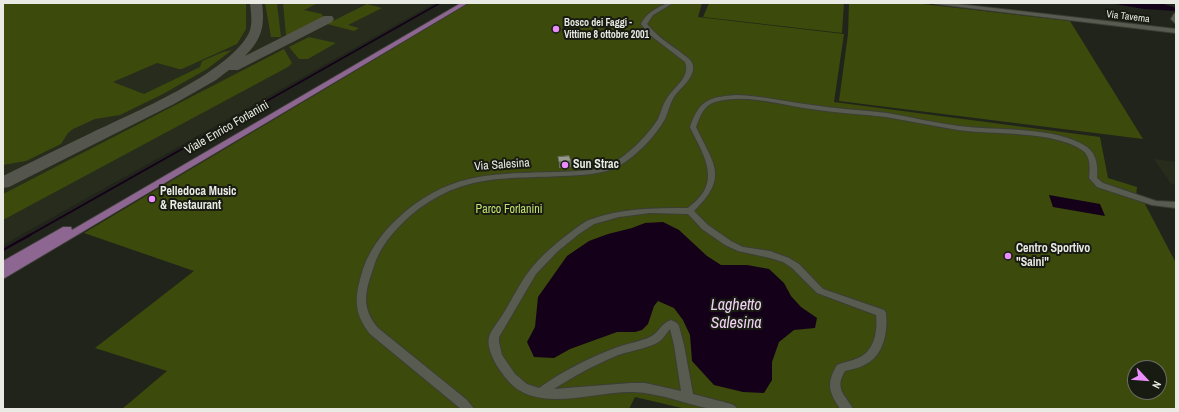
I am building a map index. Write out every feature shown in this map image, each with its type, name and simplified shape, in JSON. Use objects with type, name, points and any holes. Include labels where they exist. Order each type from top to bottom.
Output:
[{"type":"main road","name":"Viale Enrico Forlanini","points":[[3,266],[456,3]]},
{"type":"main road","name":"Viale Enrico Forlanini","points":[[3,275],[464,3]]},
{"type":"street","name":"Via Salesina","points":[[468,409],[463,402],[374,331],[364,317],[361,310],[361,301],[369,267],[376,247],[388,231],[407,214],[432,195],[447,187],[466,180],[486,177],[579,173],[598,170],[614,165],[636,150],[661,120],[668,100],[689,73],[690,67],[688,61],[652,34],[644,24],[646,19],[670,3]]},
{"type":"street","name":"Via Taverna","points":[[936,3],[1176,31]]},
{"type":"street","points":[[1176,15],[1174,19],[1176,22]]},
{"type":"street","points":[[728,408],[645,388],[624,387],[571,393],[541,392],[525,388],[515,382],[496,356],[493,346],[494,337],[533,272],[555,249],[576,232],[591,222],[604,217],[650,210],[690,211],[703,200],[708,192],[713,174],[711,165],[693,127],[700,110],[704,105],[714,100],[739,97],[770,99],[805,106],[880,114],[971,130],[1053,137],[1077,144],[1087,150],[1092,161],[1094,181],[1100,185],[1155,203],[1176,205]]},
{"type":"street","points":[[690,211],[693,218],[701,225],[734,246],[771,254],[786,260],[794,264],[812,285],[820,291],[881,313],[882,320],[880,338],[877,346],[863,361],[841,368],[834,382],[835,390],[847,409]]},
{"type":"street","points":[[541,392],[567,374],[604,356],[659,337],[667,325],[671,324],[674,326],[679,345],[688,398]]},
{"type":"shaded area","points":[[3,3],[435,3],[3,245]]},
{"type":"shaded area","points":[[1154,159],[1176,162],[1176,185],[1171,184]]},
{"type":"green space","points":[[3,3],[246,3],[246,29],[237,44],[182,69],[157,63],[113,82],[144,94],[200,67],[202,61],[223,52],[232,50],[207,69],[163,94],[120,115],[95,119],[73,129],[68,133],[61,144],[26,161],[3,165]]},
{"type":"green space","points":[[265,3],[277,3],[281,37],[271,37]]},
{"type":"green space","points":[[283,3],[318,3],[304,10],[322,14],[323,18],[286,36]]},
{"type":"green space","name":"Parco Forlanini","points":[[469,3],[702,3],[698,17],[844,34],[834,102],[1100,137],[1108,178],[1137,187],[1136,197],[1145,204],[1176,263],[1176,409],[686,409],[635,397],[629,409],[122,409],[167,371],[95,348],[194,271],[84,233]]},
{"type":"green space","points":[[709,3],[844,3],[842,33],[703,17]]},
{"type":"green space","points":[[849,3],[914,3],[1070,21],[1143,139],[839,101],[848,34]]},
{"type":"green space","points":[[367,4],[382,8],[348,25],[359,28],[354,31],[327,24]]},
{"type":"green space","points":[[309,37],[336,43],[308,59],[299,59],[289,47]]},
{"type":"green space","points":[[284,49],[292,63],[288,67],[3,220],[3,194]]},
{"type":"water","points":[[1109,3],[1161,3],[1176,8],[1176,11],[1144,9]]},
{"type":"water","points":[[1049,195],[1100,204],[1105,216],[1053,207]]},
{"type":"water","name":"Laghetto Salesina","points":[[663,222],[679,230],[707,256],[721,265],[747,265],[769,269],[784,283],[791,296],[801,307],[817,318],[815,328],[794,330],[779,342],[772,362],[772,380],[764,393],[743,392],[714,385],[692,361],[690,335],[683,320],[674,308],[658,301],[654,306],[648,324],[642,330],[635,332],[617,332],[570,349],[554,358],[534,357],[527,342],[535,327],[538,297],[567,256],[589,241],[608,234],[645,223]]},
{"type":"building","points":[[569,156],[571,161],[559,162],[558,157]]},
{"type":"waterway","points":[[265,102],[440,3]]},
{"type":"waterway","points":[[28,236],[267,101]]},
{"type":"waterway","points":[[3,250],[30,235]]},
{"type":"taxiway","points":[[3,183],[168,101],[211,77],[230,63],[245,48],[255,33],[257,22],[256,3]]},
{"type":"taxiway","points":[[233,67],[328,19]]},
{"type":"place","name":"Bosco dei Faggi - Vittime 8 ottobre 2001","points":[[556,29]]},
{"type":"place","name":"Sun Strac","points":[[565,165]]},
{"type":"place","name":"Pelledoca Music & Restaurant","points":[[152,199]]},
{"type":"place","name":"Centro Sportivo \"Saini\"","points":[[1008,256]]}]
